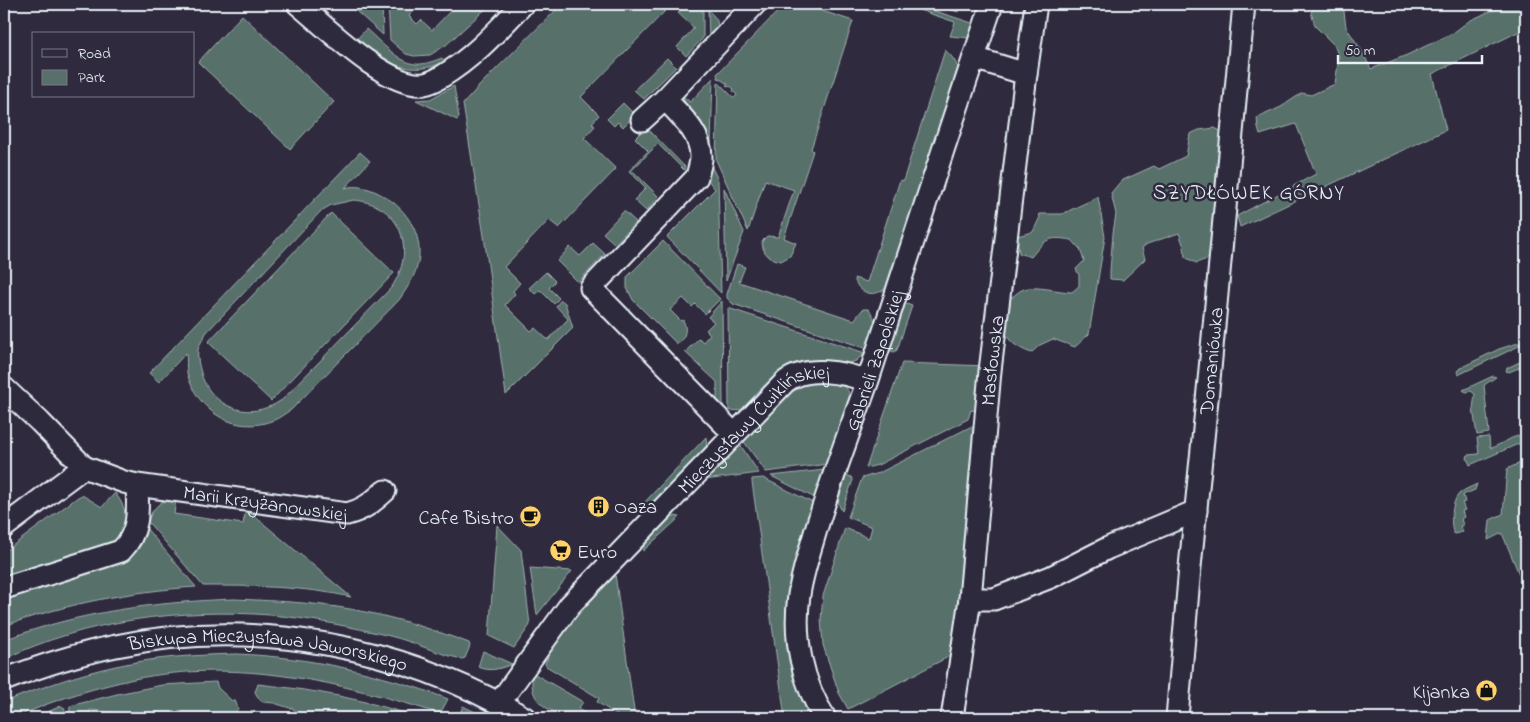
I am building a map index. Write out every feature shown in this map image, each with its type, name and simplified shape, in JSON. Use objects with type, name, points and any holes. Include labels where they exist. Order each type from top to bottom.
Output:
[{"type":"street","points":[[298,4],[348,46],[384,72],[408,83],[424,84],[453,70],[478,50],[524,4]]},
{"type":"street","points":[[642,120],[665,99],[755,4]]},
{"type":"street","name":"Gabrieli Zapolskiej","points":[[825,718],[814,699],[803,670],[798,641],[799,596],[802,575],[821,513],[867,382],[992,4]]},
{"type":"street","name":"Masłowska","points":[[952,718],[970,599],[990,372],[1036,4]]},
{"type":"street","name":"Domaniówka","points":[[1177,718],[1244,4]]},
{"type":"street","points":[[974,58],[1026,74]]},
{"type":"street","points":[[665,99],[684,119],[698,140],[701,158],[696,177],[591,288],[734,434]]},
{"type":"street","name":"Mieczysławy Ćwiklińskiej","points":[[499,703],[570,605],[734,434],[792,377],[811,371],[820,371],[858,378],[867,382]]},
{"type":"street","name":"Marii Krzyżanowskiej","points":[[4,388],[84,466],[137,486],[347,514],[358,512],[384,491]]},
{"type":"street","points":[[4,527],[84,466]]},
{"type":"street","points":[[4,588],[121,551],[129,543],[137,522],[137,486]]},
{"type":"street","points":[[970,599],[994,599],[1050,577],[1108,548],[1196,511]]},
{"type":"street","name":"Biskupa Mieczysława Jaworskiego","points":[[4,680],[75,655],[159,638],[202,635],[246,635],[289,638],[332,644],[415,666],[455,682],[525,718]]},
{"type":"green space","points":[[348,4],[382,4],[383,35]]},
{"type":"green space","points":[[388,4],[419,4],[409,16],[417,24],[421,20],[432,30],[457,4],[491,4],[446,45],[430,55],[414,56],[406,54],[390,40]]},
{"type":"green space","points":[[562,4],[666,4],[669,7],[581,97],[599,115],[592,123],[595,126],[584,138],[616,169],[559,228],[549,220],[504,267],[520,283],[513,291],[515,294],[505,305],[531,331],[535,328],[548,340],[568,319],[556,306],[561,300],[565,303],[573,328],[506,395],[463,104]]},
{"type":"green space","points":[[687,4],[701,4],[703,7],[703,38],[686,56],[677,47],[694,28],[678,13]]},
{"type":"green space","points":[[785,4],[821,4],[819,10],[853,21],[784,238],[796,243],[790,256],[781,261],[767,255],[763,249],[762,241],[767,236],[778,237],[794,190],[765,180],[748,231],[716,160],[718,82],[734,98],[737,95],[733,91],[734,89],[730,86],[728,87],[726,85],[728,84],[718,78],[717,74]]},
{"type":"green space","points":[[901,4],[914,4],[975,24],[969,38],[950,36],[955,22]]},
{"type":"green space","points":[[933,4],[960,4],[958,12]]},
{"type":"green space","points":[[1318,4],[1343,4],[1346,27],[1371,69],[1407,55],[1453,33],[1469,21],[1508,4],[1525,4],[1523,14],[1524,29],[1432,74],[1446,130],[1240,227],[1237,216],[1316,174],[1296,124],[1260,135],[1257,118],[1281,107],[1302,93],[1311,95],[1335,84],[1339,57],[1334,45],[1315,26],[1311,12]]},
{"type":"green space","points":[[708,10],[718,25],[709,40]]},
{"type":"green space","points":[[242,15],[334,102],[290,149],[198,62]]},
{"type":"green space","points":[[366,29],[395,55],[409,62],[422,64],[442,58],[445,62],[420,68],[398,66],[377,55],[357,39]]},
{"type":"green space","points":[[945,50],[955,61],[959,74],[888,287],[877,293],[868,293],[859,288],[854,278],[867,282],[900,180],[903,181]]},
{"type":"green space","points":[[667,58],[676,67],[644,99],[634,90]]},
{"type":"green space","points":[[713,78],[711,144],[707,146],[685,104],[683,96],[690,102]]},
{"type":"green space","points":[[454,86],[459,118],[457,120],[416,100],[430,99]]},
{"type":"green space","points":[[623,103],[635,115],[623,127],[618,122],[614,126],[607,119]]},
{"type":"green space","points":[[646,127],[685,167],[684,170],[658,144],[632,170],[658,196],[646,211],[634,200],[646,188],[629,171],[648,151],[635,138]]},
{"type":"green space","points":[[1215,128],[1232,138],[1210,258],[1196,263],[1185,257],[1179,233],[1147,244],[1142,248],[1145,259],[1123,280],[1110,279],[1116,214],[1111,193],[1121,181],[1154,166],[1159,169],[1186,156],[1190,134],[1199,130]]},
{"type":"green space","points":[[360,152],[370,161],[345,188],[359,187],[369,189],[382,195],[400,208],[413,226],[417,236],[419,258],[416,270],[399,300],[291,410],[276,419],[259,424],[245,425],[220,417],[199,399],[192,387],[187,373],[186,353],[159,382],[149,373]],"holes":[[[354,200],[370,203],[384,210],[394,220],[400,232],[403,245],[403,259],[399,274],[391,288],[282,400],[270,406],[247,411],[236,409],[218,399],[210,392],[205,383],[199,363],[198,349],[206,333],[321,211],[331,205]]]},
{"type":"green space","points":[[707,157],[718,180],[721,293],[667,237],[715,189],[706,174]]},
{"type":"green space","points":[[724,188],[744,232],[726,281]]},
{"type":"green space","points":[[1098,197],[1105,237],[1089,334],[1075,347],[1053,339],[1040,345],[1031,353],[1021,349],[1009,339],[1006,333],[1005,319],[1008,300],[1020,291],[1029,288],[1072,292],[1079,286],[1079,275],[1076,269],[1084,261],[1080,249],[1072,240],[1057,238],[1048,240],[1031,257],[1019,253],[1017,236],[1033,232],[1040,217],[1039,214],[1062,214]]},
{"type":"green space","points":[[624,211],[636,222],[615,244],[603,233]]},
{"type":"green space","points":[[331,213],[394,273],[271,401],[208,342]]},
{"type":"green space","points":[[663,241],[720,299],[705,314],[695,304],[692,307],[683,298],[670,310],[681,321],[683,320],[685,327],[684,336],[677,344],[633,300],[627,288],[627,277]]},
{"type":"green space","points":[[593,243],[605,254],[578,282],[557,261],[570,247],[580,256]]},
{"type":"green space","points":[[737,264],[745,267],[739,282],[854,320],[863,309],[868,309],[874,319],[875,328],[868,349],[733,304],[727,298],[727,294]]},
{"type":"green space","points":[[546,272],[555,281],[549,288],[559,298],[554,304],[540,290],[535,294],[529,288]]},
{"type":"green space","points":[[722,301],[723,407],[721,407],[717,404],[717,382],[685,352],[699,338],[703,342],[710,334],[706,330],[714,322],[708,317]]},
{"type":"green space","points":[[904,303],[912,306],[897,350],[894,352],[888,350]]},
{"type":"green space","points":[[728,308],[865,353],[856,361],[849,363],[816,362],[796,365],[779,375],[744,410],[729,411]]},
{"type":"green space","points":[[1521,343],[1521,345],[1458,375],[1457,371],[1460,368],[1499,349]]},
{"type":"green space","points":[[1526,359],[1526,407],[1521,367],[1509,372],[1506,371],[1507,368]]},
{"type":"green space","points":[[902,363],[988,366],[983,412],[971,410],[968,419],[878,465],[866,468]]},
{"type":"green space","points":[[1493,376],[1496,377],[1484,385],[1489,433],[1477,435],[1473,409],[1475,394],[1471,391],[1466,392],[1463,390]]},
{"type":"green space","points":[[815,380],[832,382],[843,386],[849,393],[850,399],[828,464],[766,472],[742,439],[786,394],[803,383]]},
{"type":"green space","points":[[976,424],[981,424],[952,655],[848,709],[839,693],[823,645],[821,619],[823,596],[845,528],[869,538],[872,527],[848,517],[862,478],[879,473]]},
{"type":"green space","points":[[1526,433],[1525,441],[1470,465],[1467,458],[1468,455],[1479,454],[1477,438],[1489,437],[1490,447],[1492,448]]},
{"type":"green space","points":[[706,437],[707,449],[648,509],[643,504]]},
{"type":"green space","points":[[739,443],[759,473],[704,480]]},
{"type":"green space","points":[[1526,460],[1526,514],[1521,579],[1502,533],[1488,540],[1490,520],[1503,514],[1507,469]]},
{"type":"green space","points":[[825,470],[815,498],[771,476]]},
{"type":"green space","points":[[846,475],[853,480],[842,511],[839,498]]},
{"type":"green space","points":[[763,478],[815,504],[796,557],[786,613],[789,650],[793,667],[813,718],[785,718],[752,482],[752,479]]},
{"type":"green space","points":[[1477,484],[1475,490],[1463,495],[1465,502],[1462,503],[1465,510],[1462,511],[1464,517],[1461,519],[1463,525],[1460,526],[1463,532],[1454,534],[1452,519],[1453,507],[1457,497],[1463,491]]},
{"type":"green space","points":[[115,493],[124,508],[125,521],[120,534],[107,546],[4,577],[4,552],[78,497],[82,495],[102,507]]},
{"type":"green space","points":[[168,498],[176,499],[174,514],[243,524],[246,509],[351,597],[296,589],[203,586],[148,522],[155,508]]},
{"type":"green space","points":[[669,515],[680,517],[643,551],[643,542]]},
{"type":"green space","points":[[497,525],[521,550],[530,625],[514,648],[489,636]]},
{"type":"green space","points":[[146,528],[196,587],[123,595],[51,611],[4,626],[4,597],[139,542]]},
{"type":"green space","points":[[530,568],[572,571],[537,615]]},
{"type":"green space","points":[[615,574],[635,718],[621,718],[597,702],[599,698],[546,666],[545,663],[548,658],[543,655]]},
{"type":"green space","points":[[234,599],[303,603],[353,610],[420,626],[469,643],[470,646],[465,658],[462,659],[399,639],[330,623],[270,615],[202,613],[134,620],[100,626],[35,646],[4,659],[4,640],[60,622],[146,606]]},
{"type":"green space","points":[[483,651],[512,664],[495,669],[478,667]]},
{"type":"green space","points":[[237,654],[291,659],[344,668],[397,681],[448,699],[440,714],[403,702],[328,683],[251,672],[212,671],[173,673],[124,681],[92,689],[21,715],[4,718],[4,702],[102,669],[161,659]]},
{"type":"green space","points":[[1524,655],[1526,655],[1526,688],[1521,689]]},
{"type":"green space","points":[[533,673],[583,702],[578,709],[593,718],[559,714],[541,703],[535,696],[532,686]]},
{"type":"green space","points":[[216,682],[218,688],[232,701],[235,700],[238,709],[232,718],[145,718],[90,710],[88,718],[69,718],[70,706],[117,694],[162,685]]},
{"type":"green space","points":[[258,684],[339,696],[399,711],[418,718],[310,718],[293,709],[274,703],[263,702],[255,692]]},
{"type":"green space","points":[[61,706],[65,708],[64,718],[34,718]]},
{"type":"green space","points":[[463,706],[487,718],[458,718]]},
{"type":"place","name":"Oaza","points":[[598,506]]},
{"type":"place","name":"Cafe Bistro","points":[[530,517]]},
{"type":"place","name":"Euro","points":[[561,551]]},
{"type":"place","name":"Kijanka","points":[[1486,691]]},
{"type":"district","name":"SZYDŁÓWEK GÓRNY","points":[[1249,192]]}]
